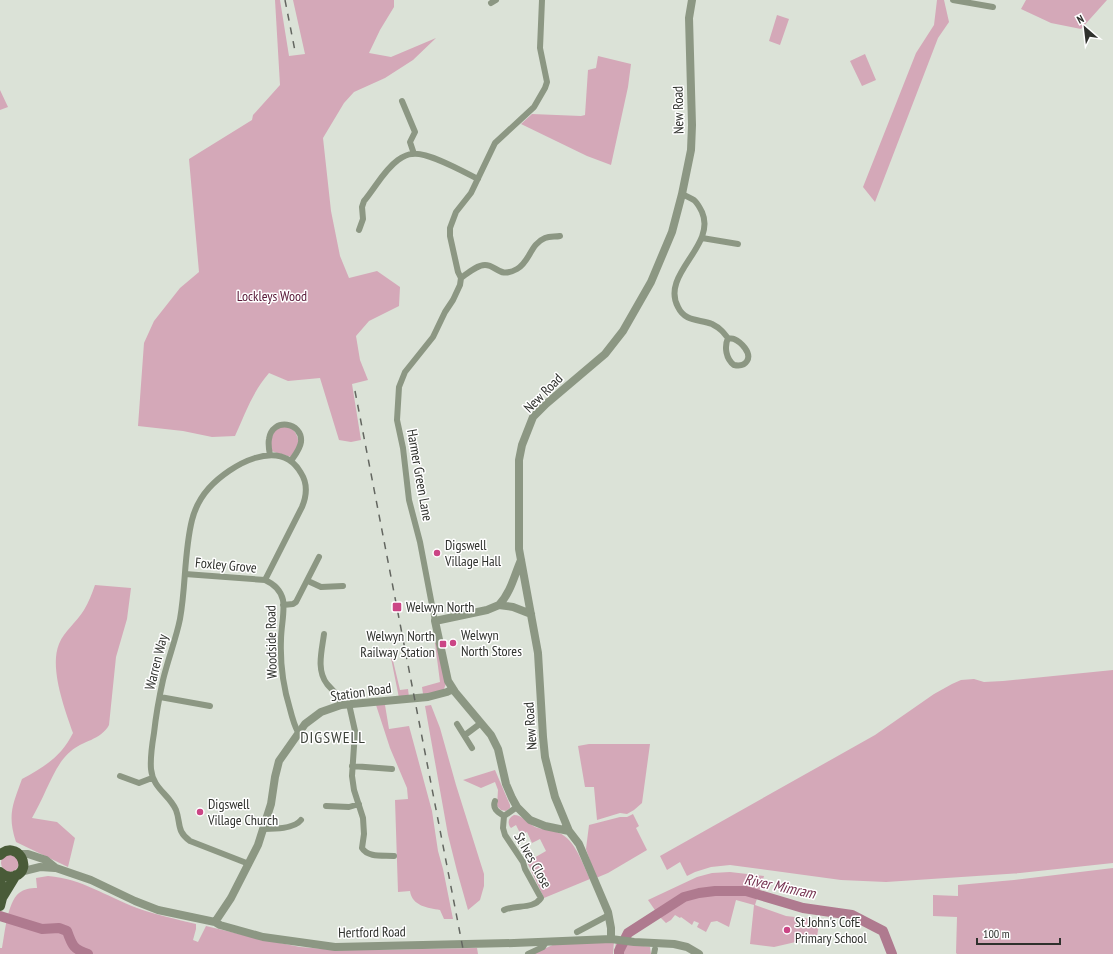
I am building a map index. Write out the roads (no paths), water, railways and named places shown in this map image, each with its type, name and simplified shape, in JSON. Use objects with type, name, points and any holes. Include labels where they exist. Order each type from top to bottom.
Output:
[{"type":"main road","points":[[1,903],[23,865],[20,854],[13,850],[2,852]]},
{"type":"main road","points":[[1,903],[0,873],[8,876],[18,873]]},
{"type":"street","points":[[542,0],[540,48],[547,82],[545,88],[534,107],[495,143],[471,193],[456,212],[450,228],[452,247],[458,272],[461,278],[477,267],[484,265],[500,272],[511,272],[518,269],[525,262],[532,249],[539,241],[547,237],[560,236]]},
{"type":"street","name":"New Road","points":[[569,831],[555,797],[545,757],[538,653],[519,549],[519,466],[522,445],[525,434],[533,417],[604,354],[623,331],[641,301],[662,260],[672,232],[682,194],[690,150],[692,125],[689,18],[692,0]]},
{"type":"street","points":[[953,0],[993,7]]},
{"type":"street","points":[[402,101],[414,132],[410,142],[414,154]]},
{"type":"street","points":[[359,230],[363,219],[362,206],[364,202],[380,180],[398,160],[411,154],[426,156],[478,179]]},
{"type":"street","points":[[682,194],[696,202],[704,218],[705,227],[702,238],[683,268],[674,288],[675,302],[680,312],[684,316],[694,320],[710,323],[718,327],[728,338],[738,341],[746,350],[748,358],[743,365],[734,365],[729,360],[726,346],[728,338]]},
{"type":"street","points":[[702,238],[738,244]]},
{"type":"street","name":"Harmer Green Lane","points":[[461,278],[457,292],[433,337],[405,372],[399,387],[397,420],[404,450],[409,500],[420,542],[448,681],[491,735],[498,749],[506,784],[517,807],[530,820],[536,823],[569,831]]},
{"type":"street","points":[[266,580],[305,500],[306,488],[301,472],[291,461],[281,456],[270,455],[268,444],[271,432],[279,425],[289,425],[297,430],[301,439],[299,449],[291,461]]},
{"type":"street","name":"Warren Way","points":[[152,778],[151,753],[160,697],[180,619],[190,533],[192,520],[196,509],[204,495],[217,480],[233,468],[256,458],[270,455]]},
{"type":"street","points":[[283,605],[293,604],[296,602],[308,581],[319,556]]},
{"type":"street","points":[[435,621],[487,610],[499,605],[511,589],[521,560]]},
{"type":"street","name":"Foxley Grove","points":[[185,574],[266,580]]},
{"type":"street","name":"Woodside Road","points":[[266,580],[271,582],[278,589],[282,598],[282,675],[289,707],[298,732]]},
{"type":"street","points":[[308,581],[321,587],[343,586]]},
{"type":"street","points":[[499,605],[513,607],[531,614]]},
{"type":"street","points":[[324,634],[321,673],[327,684],[345,704],[355,731],[352,776],[354,790],[364,818],[363,850],[371,855],[394,856]]},
{"type":"street","name":"Station Road","points":[[215,922],[226,906],[249,864],[264,829],[271,804],[276,768],[279,760],[298,732],[310,719],[328,709],[345,704],[428,696],[453,689]]},
{"type":"street","points":[[160,697],[210,706]]},
{"type":"street","points":[[465,735],[481,723]]},
{"type":"street","points":[[457,724],[472,748]]},
{"type":"street","points":[[352,766],[392,769]]},
{"type":"street","points":[[120,776],[139,783],[152,778],[175,808],[180,830],[184,837],[190,841],[249,864]]},
{"type":"street","name":"St Ives Close","points":[[495,801],[495,810],[504,816],[505,836],[524,862],[525,870],[541,898],[533,905],[511,906],[504,910]]},
{"type":"street","points":[[326,806],[349,808],[359,804]]},
{"type":"street","points":[[504,816],[517,807]]},
{"type":"street","points":[[264,829],[291,826],[298,824],[301,820]]},
{"type":"street","points":[[569,831],[581,847],[609,916],[611,939]]},
{"type":"street","name":"Hertford Road","points":[[20,854],[28,854],[46,860],[56,868]]},
{"type":"street","name":"Hertford Road","points":[[18,873],[40,867],[56,868],[90,880],[158,910],[215,922],[220,926],[259,936],[335,947],[611,939],[674,944],[687,947],[699,954]]},
{"type":"street","points":[[578,932],[609,916]]},
{"type":"street","points":[[528,954],[543,947],[546,942]]},
{"type":"waterway","name":"River Mimram","points":[[619,954],[628,933],[684,897],[715,891],[746,891],[803,908],[852,915],[883,931],[892,954]]},
{"type":"waterway","name":"River Mimram","points":[[0,916],[42,929],[59,928],[67,931],[74,946],[88,954]]},
{"type":"railway","points":[[285,0],[295,51]]},
{"type":"railway","points":[[355,391],[464,954]]},
{"type":"place","name":"Digswell Village Hall","points":[[437,553]]},
{"type":"place","name":"Welwyn North","points":[[397,607]]},
{"type":"place","name":"Welwyn North Stores","points":[[453,643]]},
{"type":"place","name":"Welwyn North Railway Station","points":[[443,644]]},
{"type":"place","name":"Digswell Village Church","points":[[200,812]]},
{"type":"place","name":"St John's CofE Primary School","points":[[787,930]]},
{"type":"district","name":"DIGSWELL","points":[[333,737]]},
{"type":"park label","name":"Lockleys Wood","points":[[272,296]]}]
